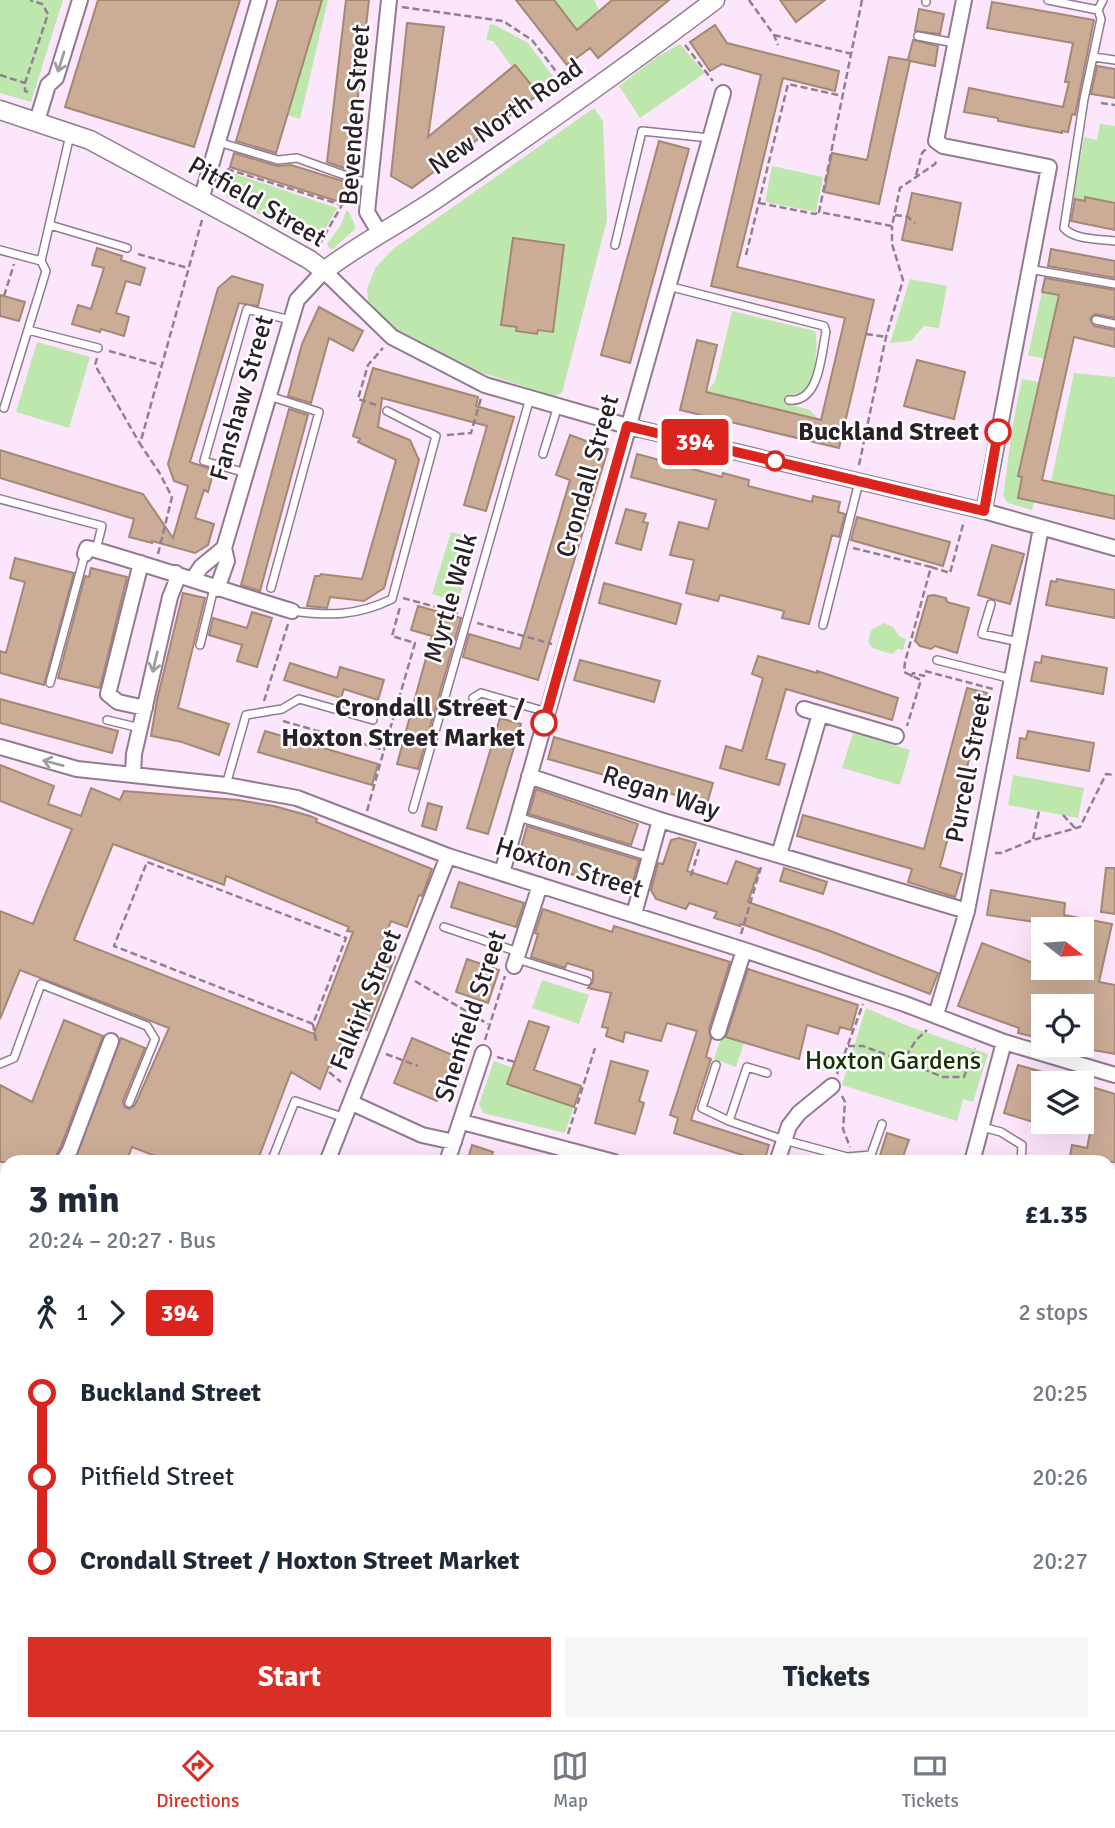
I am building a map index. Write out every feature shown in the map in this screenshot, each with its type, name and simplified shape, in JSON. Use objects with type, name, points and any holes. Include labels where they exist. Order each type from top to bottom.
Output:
[{"type":"street","points":[[37,121],[48,85],[56,78],[80,0]]},
{"type":"street","points":[[202,209],[218,142],[259,0]]},
{"type":"street","name":"New North Road","points":[[324,271],[379,232],[433,201],[715,0]]},
{"type":"street","points":[[964,0],[939,144],[1049,167],[984,511]]},
{"type":"street","name":"Bevenden Street","points":[[379,232],[367,212],[388,3]]},
{"type":"street","name":"Crondall Street","points":[[502,873],[723,93]]},
{"type":"street","name":"Pitfield Street","points":[[0,110],[89,140],[202,209],[310,260],[392,337],[485,385],[627,426],[968,507],[1115,548]]},
{"type":"street","name":"Fanshaw Street","points":[[216,588],[227,561],[224,548],[290,320],[297,300],[324,271]]},
{"type":"street","name":"Purcell Street","points":[[936,1015],[967,911],[1041,528]]},
{"type":"street","points":[[193,579],[201,567],[224,548]]},
{"type":"street","points":[[90,552],[176,573],[292,611]]},
{"type":"street","points":[[145,708],[117,702],[108,694],[147,565]]},
{"type":"street","points":[[133,775],[134,754],[170,597],[177,582],[176,573]]},
{"type":"street","points":[[804,709],[897,736]]},
{"type":"street","points":[[773,853],[820,714]]},
{"type":"street","name":"Hoxton Street","points":[[0,747],[77,769],[226,785],[297,798],[448,856],[868,991],[1004,1042],[1115,1075]]},
{"type":"street","name":"Regan Way","points":[[529,776],[660,820],[967,911]]},
{"type":"street","points":[[634,914],[660,820]]},
{"type":"street","name":"Falkirk Street","points":[[330,1155],[448,856]]},
{"type":"street","name":"Shenfield Street","points":[[516,959],[540,885]]},
{"type":"street","points":[[718,1032],[740,949]]},
{"type":"street","points":[[67,1155],[111,1041]]},
{"type":"street","points":[[974,1155],[1004,1042]]},
{"type":"street","name":"Shenfield Street","points":[[449,1155],[483,1053]]},
{"type":"street","points":[[779,1155],[789,1126],[799,1113],[832,1086]]},
{"type":"street","points":[[352,1103],[422,1135],[454,1142]]},
{"type":"street","points":[[462,1122],[564,1148],[580,1155]]},
{"type":"lane","points":[[1048,0],[1098,10]]},
{"type":"lane","points":[[1103,0],[1098,10],[1101,19],[1063,228],[1075,235],[1115,241]]},
{"type":"lane","points":[[918,36],[955,43]]},
{"type":"lane","points":[[1094,57],[1115,60]]},
{"type":"lane","points":[[615,245],[642,131],[710,138]]},
{"type":"lane","points":[[4,408],[46,271],[41,261],[70,132]]},
{"type":"lane","points":[[218,142],[278,160],[297,158],[370,184]]},
{"type":"lane","points":[[50,225],[128,248]]},
{"type":"lane","points":[[0,250],[41,261]]},
{"type":"lane","points":[[1029,269],[1115,284]]},
{"type":"lane","points":[[667,286],[824,326],[826,332],[814,386],[800,400],[789,400]]},
{"type":"lane","points":[[246,473],[204,461],[247,309],[290,320]]},
{"type":"lane","points":[[1096,320],[1115,324]]},
{"type":"lane","points":[[29,330],[98,348]]},
{"type":"lane","points":[[0,384],[11,388]]},
{"type":"lane","points":[[269,396],[319,412],[271,588]]},
{"type":"lane","name":"Myrtle Walk","points":[[413,809],[530,398]]},
{"type":"lane","points":[[543,454],[558,406]]},
{"type":"lane","points":[[292,611],[329,616],[346,611],[370,610],[393,596],[436,436],[387,411]]},
{"type":"lane","points":[[823,625],[857,480]]},
{"type":"lane","points":[[0,499],[102,526],[90,552],[50,683]]},
{"type":"lane","points":[[200,645],[216,588]]},
{"type":"lane","points":[[991,604],[982,634],[1019,642]]},
{"type":"lane","points":[[937,660],[1010,687]]},
{"type":"lane","points":[[473,698],[481,693],[547,712]]},
{"type":"lane","points":[[226,785],[246,715],[260,715],[282,709],[299,699],[373,720]]},
{"type":"lane","points":[[107,720],[140,728]]},
{"type":"lane","points":[[518,817],[650,857]]},
{"type":"lane","points":[[444,927],[516,959],[587,981]]},
{"type":"lane","points":[[0,1064],[14,1058],[41,984],[147,1026],[155,1039],[129,1103]]},
{"type":"lane","points":[[716,1065],[702,1108],[729,1121],[784,1140],[840,1155]]},
{"type":"lane","points":[[729,1121],[747,1067],[767,1073]]},
{"type":"lane","points":[[274,1155],[295,1101],[345,1118]]},
{"type":"lane","points":[[871,1155],[881,1124]]},
{"type":"lane","points":[[982,1127],[1001,1132],[1022,1145],[1021,1155]]},
{"type":"path","points":[[0,75],[25,83],[48,14],[42,4],[30,0]]},
{"type":"path","points":[[749,0],[775,35],[778,46]]},
{"type":"path","points":[[819,212],[862,0]]},
{"type":"path","points":[[388,3],[503,21],[532,40],[578,99]]},
{"type":"path","points":[[674,31],[723,93]]},
{"type":"path","points":[[775,35],[852,54]]},
{"type":"path","points":[[746,255],[788,83],[843,96]]},
{"type":"path","points":[[1101,103],[1115,105]]},
{"type":"path","points":[[916,175],[922,153],[939,144]]},
{"type":"path","points":[[857,480],[886,337],[903,280],[892,244],[892,226],[900,188],[935,164],[939,144]]},
{"type":"path","points":[[212,164],[342,205],[368,205]]},
{"type":"path","points":[[759,203],[892,226]]},
{"type":"path","points":[[316,252],[342,205]]},
{"type":"path","points":[[140,444],[202,209]]},
{"type":"path","points":[[286,215],[324,238]]},
{"type":"path","points":[[895,215],[908,217],[915,223]]},
{"type":"path","points":[[128,248],[130,251],[188,268]]},
{"type":"path","points":[[4,296],[17,254]]},
{"type":"path","points":[[866,334],[886,337]]},
{"type":"path","points":[[387,411],[376,404],[358,399],[368,365],[392,337]]},
{"type":"path","points":[[147,565],[172,497],[95,365],[98,348],[161,365]]},
{"type":"path","points":[[436,436],[471,433],[485,385]]},
{"type":"path","points":[[843,545],[950,573],[968,507]]},
{"type":"path","points":[[897,736],[904,737],[921,680],[904,672],[931,567]]},
{"type":"path","points":[[393,596],[565,648]]},
{"type":"path","points":[[364,824],[415,643],[392,636],[403,598]]},
{"type":"path","points":[[292,611],[260,715],[384,750]]},
{"type":"path","points":[[911,677],[913,673],[923,676],[925,671],[1010,687]]},
{"type":"path","points":[[978,853],[1001,853],[1033,840],[1080,827],[1107,774],[1115,775]]},
{"type":"path","points":[[1033,840],[1039,811]]},
{"type":"path","points":[[1063,815],[1076,829]]},
{"type":"path","points":[[691,876],[704,833]]},
{"type":"path","points":[[740,949],[773,853]]},
{"type":"path","points":[[313,1024],[114,946],[147,862],[346,938],[313,1024],[316,1041]]},
{"type":"path","name":"Shenfield Street","points":[[483,1053],[489,1024],[506,973],[516,959]]},
{"type":"path","points":[[402,975],[489,1024]]},
{"type":"path","points":[[854,1155],[843,1129],[844,1097],[832,1086],[868,991]]},
{"type":"path","points":[[904,1061],[916,1040],[936,1015]]},
{"type":"path","points":[[848,1046],[863,1046],[943,1077],[964,1077],[979,1033]]},
{"type":"path","points":[[373,1048],[418,1066]]},
{"type":"path","points":[[564,1148],[595,1048]]},
{"type":"path","points":[[483,1053],[515,1062]]},
{"type":"green space","points":[[0,0],[63,0],[31,102],[0,93]]},
{"type":"green space","points":[[322,0],[328,0],[300,119],[287,115]]},
{"type":"green space","points":[[555,0],[594,0],[599,10],[577,29]]},
{"type":"green space","points":[[490,24],[528,43],[555,79],[539,94],[515,66],[512,67],[493,41],[486,40]]},
{"type":"green space","points":[[680,44],[705,73],[640,118],[619,86],[657,57]]},
{"type":"green space","points":[[594,108],[603,121],[607,220],[562,393],[554,396],[458,365],[396,335],[368,300],[367,288],[376,267],[393,249]]},
{"type":"green space","points":[[1100,124],[1115,126],[1115,203],[1086,197],[1085,201],[1073,199],[1084,137],[1097,140]]},
{"type":"green space","points":[[772,166],[823,177],[816,212],[765,202]]},
{"type":"green space","points":[[232,173],[337,208],[323,233],[287,213],[279,225],[227,197],[224,189]]},
{"type":"green space","points":[[346,211],[356,228],[330,249],[327,244],[341,225]]},
{"type":"green space","points":[[910,279],[947,286],[939,328],[924,326],[911,341],[890,343]]},
{"type":"green space","points":[[1042,292],[1094,302],[1089,326],[1077,323],[1045,359],[1028,355]]},
{"type":"green space","points":[[732,311],[815,331],[816,359],[810,382],[800,393],[787,395],[785,403],[810,410],[818,419],[706,392],[715,382]]},
{"type":"green space","points":[[37,342],[90,357],[69,428],[16,412]]},
{"type":"green space","points":[[1074,373],[1115,377],[1115,496],[1051,482]]},
{"type":"green space","points":[[1022,379],[1038,382],[1018,475],[1022,477],[1018,497],[1034,501],[1032,510],[1008,503],[1003,496]]},
{"type":"green space","points":[[451,532],[477,539],[458,602],[432,594]]},
{"type":"green space","points":[[884,623],[906,639],[903,650],[898,649],[892,654],[872,648],[868,642],[871,630]]},
{"type":"green space","points":[[853,733],[910,750],[900,785],[842,768]]},
{"type":"green space","points":[[1013,775],[1084,788],[1078,818],[1008,805]]},
{"type":"green space","points":[[542,980],[589,995],[579,1024],[532,1008]]},
{"type":"green space","name":"Hoxton Gardens","points":[[866,1008],[988,1054],[973,1102],[963,1099],[957,1121],[842,1085]]},
{"type":"green space","points":[[722,1035],[744,1043],[736,1067],[714,1059]]},
{"type":"green space","points":[[494,1061],[513,1068],[508,1084],[574,1107],[565,1133],[483,1113],[479,1104]]},
{"type":"building","points":[[98,0],[240,0],[194,147],[65,107]]},
{"type":"building","points":[[278,0],[322,0],[276,153],[236,141]]},
{"type":"building","points":[[346,0],[369,0],[352,171],[327,162]]},
{"type":"building","points":[[516,0],[554,0],[577,30],[612,0],[669,0],[598,58],[590,48],[567,65]]},
{"type":"building","points":[[780,0],[825,0],[796,22]]},
{"type":"building","points":[[992,2],[1094,20],[1075,115],[1072,114],[1068,132],[998,121],[998,118],[964,112],[969,88],[1063,107],[1073,43],[987,28]]},
{"type":"building","points":[[919,9],[944,14],[940,34],[915,31]]},
{"type":"building","points":[[407,23],[444,27],[428,137],[515,65],[539,94],[412,188],[391,176]]},
{"type":"building","points":[[715,25],[727,43],[839,71],[835,91],[783,78],[737,267],[874,300],[839,448],[680,410],[697,340],[717,345],[706,392],[821,420],[845,318],[711,286],[761,75],[722,64],[710,71],[690,42]]},
{"type":"building","points":[[913,40],[938,46],[935,66],[910,61],[879,204],[824,192],[832,153],[867,160],[889,57],[908,60]]},
{"type":"building","points":[[1097,66],[1115,69],[1115,98],[1091,94]]},
{"type":"building","points":[[659,141],[689,149],[630,363],[601,355]]},
{"type":"building","points":[[234,153],[277,166],[291,165],[349,183],[343,203],[230,167]]},
{"type":"building","points":[[912,193],[961,203],[952,250],[902,240]]},
{"type":"building","points":[[1085,197],[1115,203],[1115,230],[1071,221],[1075,199],[1085,201]]},
{"type":"building","points":[[513,238],[564,245],[553,332],[538,330],[537,334],[516,331],[517,327],[501,325]]},
{"type":"building","points":[[97,248],[122,256],[121,260],[145,268],[140,285],[126,281],[116,313],[129,317],[124,336],[72,324],[78,305],[91,309],[104,268],[92,265]]},
{"type":"building","points":[[1051,249],[1115,261],[1115,278],[1048,266]]},
{"type":"building","points":[[232,276],[263,285],[258,306],[239,303],[190,462],[214,470],[208,492],[204,490],[195,518],[214,524],[208,545],[195,553],[129,537],[134,519],[0,478],[0,450],[143,494],[173,538],[188,486],[174,481],[168,464],[218,288]]},
{"type":"building","points":[[1045,278],[1115,290],[1115,318],[1095,314],[1090,319],[1094,326],[1115,330],[1115,347],[1074,337],[1042,480],[1115,496],[1115,519],[1018,498],[1022,477],[1018,476],[1059,295],[1042,292]]},
{"type":"building","points":[[0,295],[25,302],[19,321],[0,316]]},
{"type":"building","points":[[319,307],[363,331],[353,351],[329,338],[311,403],[288,396],[302,344]]},
{"type":"building","points":[[917,360],[965,372],[954,419],[904,406]]},
{"type":"building","points":[[373,368],[478,397],[476,406],[514,417],[486,511],[464,505],[487,426],[382,398],[378,427],[410,440],[419,460],[384,588],[364,601],[330,597],[327,608],[307,606],[315,576],[321,574],[362,579],[396,460],[358,442],[360,439],[353,436]]},
{"type":"building","points":[[289,409],[308,415],[260,591],[241,585]]},
{"type":"building","points":[[570,435],[608,449],[538,680],[463,657],[469,634],[520,649],[570,480],[556,475]]},
{"type":"building","points":[[637,454],[722,477],[723,473],[749,480],[748,486],[812,502],[813,496],[840,502],[838,512],[845,514],[839,537],[832,535],[809,624],[782,618],[784,611],[720,595],[718,601],[686,593],[694,560],[670,555],[679,522],[708,529],[716,500],[631,477]]},
{"type":"building","points":[[626,509],[646,514],[643,522],[648,523],[641,550],[616,543]]},
{"type":"building","points":[[857,517],[950,542],[943,566],[851,540]]},
{"type":"building","points":[[992,545],[1024,554],[1010,604],[978,595]]},
{"type":"building","points":[[15,558],[74,573],[44,685],[0,673],[0,651],[6,653],[25,582],[10,578]]},
{"type":"building","points":[[91,568],[127,577],[100,688],[58,678],[85,576],[89,577]]},
{"type":"building","points":[[1057,579],[1115,590],[1115,618],[1046,605],[1051,581],[1056,582]]},
{"type":"building","points":[[604,583],[681,604],[676,624],[599,603]]},
{"type":"building","points":[[183,593],[205,598],[178,708],[229,724],[219,755],[182,742],[151,736]]},
{"type":"building","points":[[934,595],[969,608],[957,653],[935,646],[931,649],[920,646],[915,641],[928,596]]},
{"type":"building","points":[[418,606],[461,618],[418,769],[397,764],[432,636],[411,630]]},
{"type":"building","points":[[252,612],[272,618],[257,667],[237,661],[242,645],[209,635],[213,618],[247,628]]},
{"type":"building","points":[[758,656],[817,671],[898,698],[892,720],[786,689],[766,759],[785,764],[779,785],[720,768],[726,746],[742,751],[763,678],[752,674]]},
{"type":"building","points":[[1042,656],[1107,668],[1103,694],[1031,681],[1035,662],[1041,663]]},
{"type":"building","points":[[580,660],[660,681],[654,702],[574,680]]},
{"type":"building","points":[[290,663],[337,678],[340,667],[384,680],[378,700],[344,689],[341,698],[284,680]]},
{"type":"building","points":[[967,688],[987,693],[940,867],[962,874],[955,897],[908,882],[912,869],[797,836],[803,815],[924,849]]},
{"type":"building","points":[[0,699],[118,731],[112,753],[0,723]]},
{"type":"building","points":[[500,718],[521,724],[488,834],[467,828]]},
{"type":"building","points":[[265,731],[378,764],[372,785],[258,752]]},
{"type":"building","points":[[1028,731],[1094,743],[1089,771],[1017,758],[1020,738],[1026,739]]},
{"type":"building","points":[[554,737],[713,783],[707,804],[548,759]]},
{"type":"building","points":[[0,765],[54,786],[48,804],[81,816],[91,788],[120,800],[124,791],[238,800],[310,816],[317,819],[316,822],[432,869],[407,927],[391,921],[380,951],[395,957],[367,1030],[350,1023],[320,1089],[291,1072],[260,1155],[153,1155],[132,1147],[129,1155],[77,1155],[121,1038],[145,1048],[123,1101],[124,1106],[129,1109],[135,1105],[169,1028],[20,970],[0,1019],[0,911],[33,924],[72,829],[0,801]],"holes":[[[113,844],[224,885],[226,876],[349,927],[347,931],[353,932],[314,1034],[74,940]]]},
{"type":"building","points":[[536,789],[638,824],[631,845],[529,814]]},
{"type":"building","points":[[428,803],[442,807],[436,830],[422,826]]},
{"type":"building","points":[[527,826],[639,860],[630,892],[518,858]]},
{"type":"building","points":[[679,838],[696,843],[687,871],[727,884],[736,861],[759,869],[748,902],[938,973],[930,994],[821,952],[741,924],[740,926],[714,918],[717,912],[689,903],[686,909],[656,899],[651,890],[658,863],[663,864],[671,840]]},
{"type":"building","points":[[784,868],[827,882],[823,894],[780,881]]},
{"type":"building","points":[[1106,868],[1115,868],[1115,914],[1101,912]]},
{"type":"building","points":[[459,882],[524,903],[516,927],[451,907]]},
{"type":"building","points":[[991,890],[1065,903],[1064,915],[1075,917],[1031,917],[1031,921],[987,915]]},
{"type":"building","points":[[543,909],[612,932],[614,926],[730,962],[709,1029],[711,1039],[706,1057],[711,1059],[691,1120],[769,1145],[766,1155],[742,1155],[674,1133],[678,1118],[670,1115],[697,1031],[667,1023],[661,1041],[625,1032],[623,1042],[606,1036],[608,1028],[602,1027],[611,993],[588,988],[593,982],[593,971],[567,963],[565,968],[531,957],[538,934],[535,933]]},
{"type":"building","points":[[1094,921],[1112,924],[1099,982],[1115,985],[1115,1054],[1094,1050],[1094,994],[1031,994],[1031,1036],[1018,1033],[1019,1028],[958,1006],[982,943],[1031,962],[1031,980],[1094,980]]},
{"type":"building","points":[[467,959],[499,970],[488,1003],[456,992]]},
{"type":"building","points":[[748,969],[858,1005],[851,1030],[840,1027],[838,1034],[807,1025],[799,1059],[726,1037]]},
{"type":"building","points":[[64,1020],[103,1036],[56,1155],[0,1155],[0,1085],[32,1102]]},
{"type":"building","points":[[529,1021],[549,1027],[534,1070],[581,1086],[574,1107],[507,1084]]},
{"type":"building","points":[[412,1038],[455,1056],[437,1101],[394,1083]]},
{"type":"building","points":[[611,1061],[648,1071],[639,1101],[644,1103],[635,1134],[595,1123]]},
{"type":"building","points":[[1018,1065],[1039,1071],[1031,1071],[1031,1121],[1004,1113]]},
{"type":"building","points":[[1094,1088],[1115,1094],[1115,1155],[1070,1155],[1072,1145],[1087,1148],[1090,1134],[1094,1134]]},
{"type":"building","points":[[887,1133],[909,1140],[904,1155],[880,1155]]},
{"type":"building","points":[[472,1145],[493,1152],[492,1155],[469,1155]]},
{"type":"bus line","name":"394","points":[[544,723],[627,426],[984,511],[998,432]]},
{"type":"place","name":"Buckland Street","points":[[998,432]]},
{"type":"place","name":"Crondall Street / Hoxton Street Market","points":[[544,723]]}]
